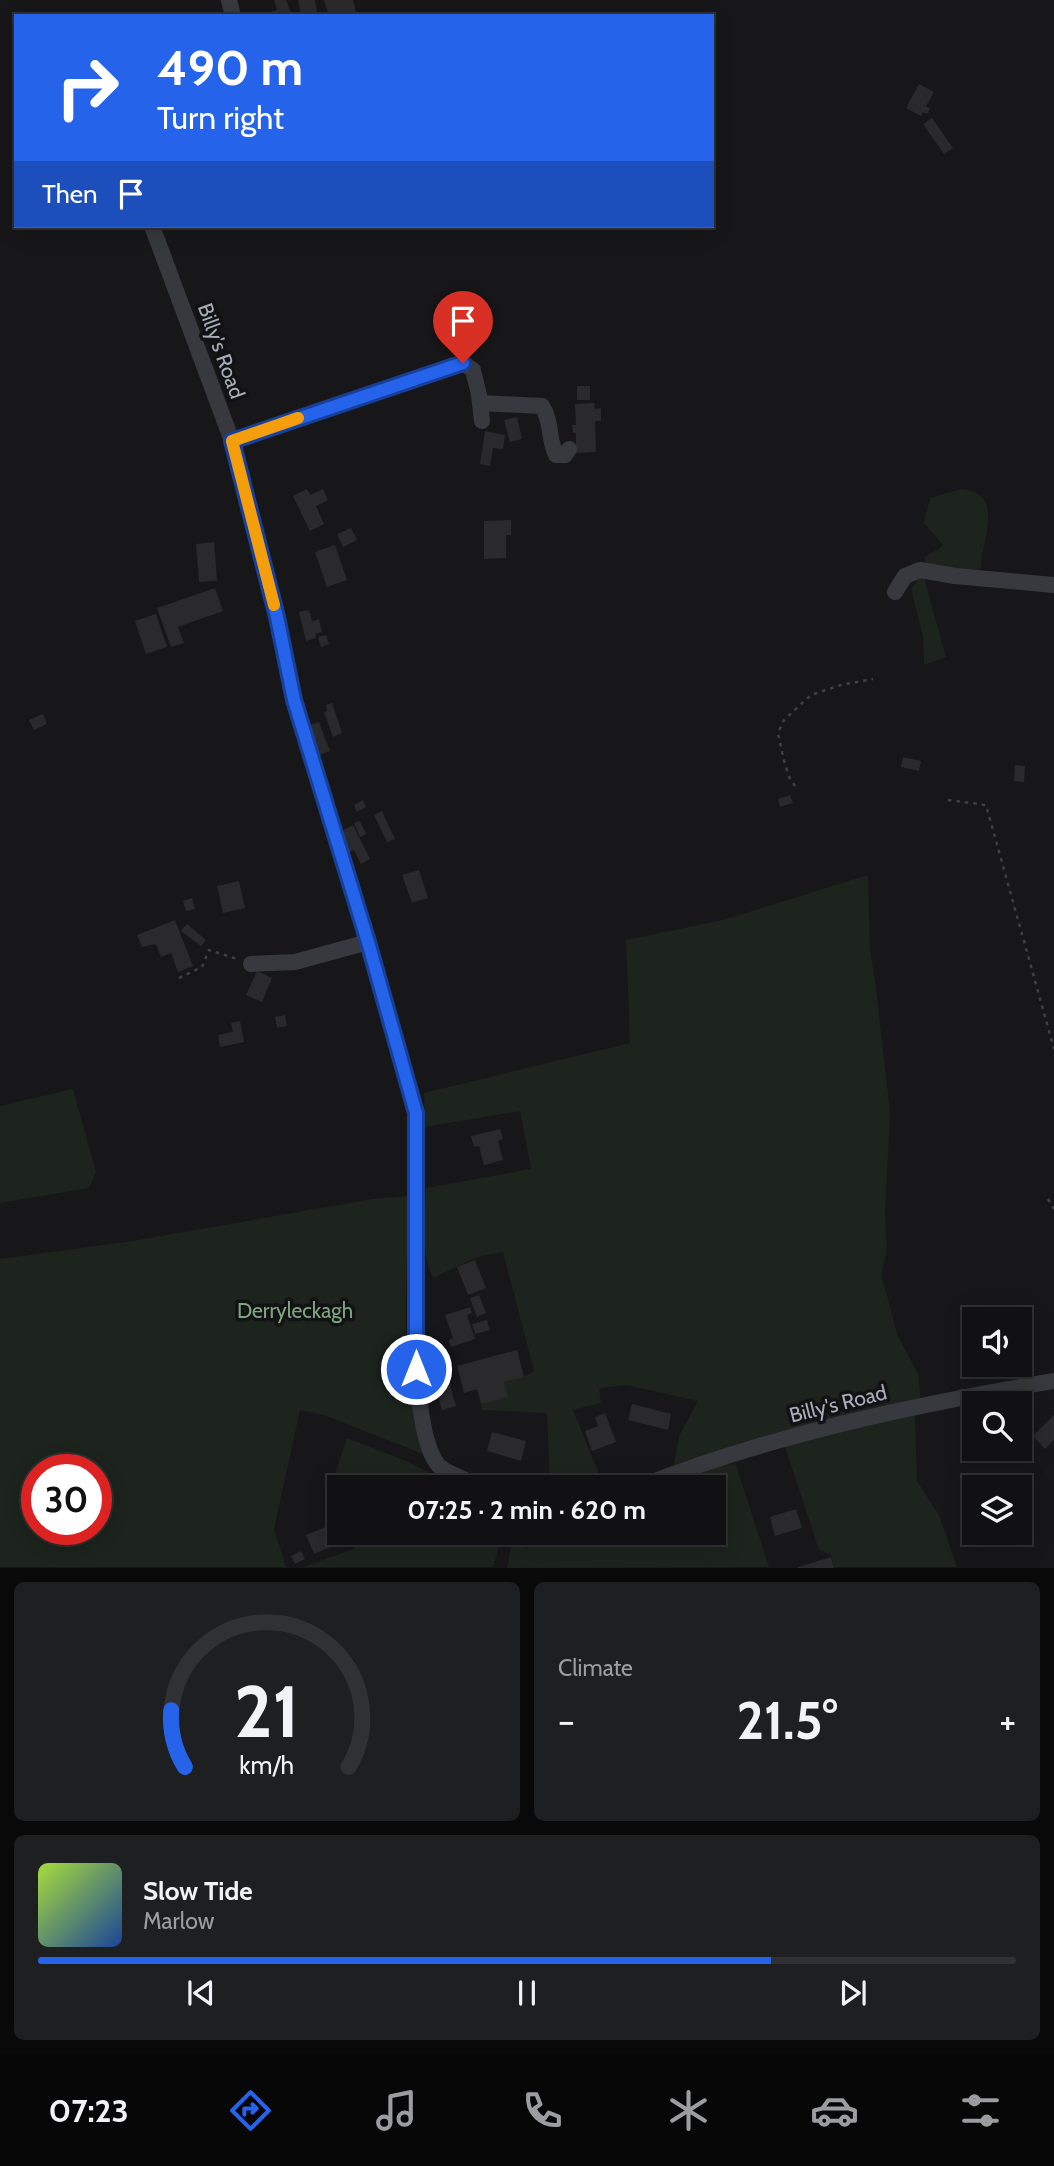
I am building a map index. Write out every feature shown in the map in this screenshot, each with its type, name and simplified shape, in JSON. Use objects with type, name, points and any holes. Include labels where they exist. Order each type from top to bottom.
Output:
[{"type":"street","name":"Billy's Road","points":[[153,228],[232,441],[277,617],[294,700],[368,942],[416,1113],[416,1369],[428,1443],[439,1467],[456,1475]]},
{"type":"street","points":[[232,441],[463,363],[474,370],[482,421]]},
{"type":"street","points":[[480,403],[542,406],[548,415],[552,448],[556,455],[565,454],[569,449]]},
{"type":"street","points":[[895,592],[905,576],[920,570],[1054,585]]},
{"type":"street","points":[[251,964],[295,962],[368,942]]},
{"type":"street","name":"Billy's Road","points":[[669,1475],[764,1444],[902,1410],[1054,1381]]},
{"type":"path","points":[[795,786],[784,761],[778,733],[784,720],[811,695],[841,685],[873,679]]},
{"type":"path","points":[[948,800],[986,805],[1054,1049]]},
{"type":"path","points":[[179,978],[202,967],[209,950],[251,964]]},
{"type":"path","points":[[1048,1199],[1054,1209]]},
{"type":"green space","points":[[961,489],[975,492],[984,499],[988,508],[981,568],[977,571],[927,566],[924,558],[943,545],[924,523],[930,498]]},
{"type":"green space","points":[[919,578],[924,578],[946,657],[924,665],[923,637],[911,589]]},
{"type":"green space","points":[[868,875],[870,950],[890,1113],[885,1213],[887,1250],[881,1273],[897,1334],[918,1374],[921,1402],[673,1470],[679,1436],[698,1401],[627,1385],[599,1388],[601,1403],[573,1410],[600,1475],[550,1475],[547,1413],[482,1410],[481,1404],[504,1382],[524,1377],[534,1371],[503,1252],[477,1257],[433,1278],[425,1245],[426,1188],[531,1169],[520,1111],[425,1127],[424,1093],[630,1043],[626,940],[723,920]]},
{"type":"green space","points":[[73,1089],[96,1172],[89,1188],[0,1203],[0,1106]]},
{"type":"green space","name":"Derryleckagh","points":[[409,1196],[407,1359],[415,1423],[423,1454],[324,1415],[300,1410],[274,1529],[286,1567],[0,1567],[0,1259],[133,1241],[373,1199]]},
{"type":"green space","points":[[915,1414],[917,1481],[940,1517],[957,1567],[834,1567],[831,1555],[819,1550],[784,1444]]},
{"type":"green space","points":[[347,1438],[434,1475],[335,1475]]},
{"type":"green space","points":[[715,1463],[736,1465],[769,1567],[507,1568],[511,1545],[527,1548],[528,1545],[726,1545],[726,1475],[682,1475]]},
{"type":"green space","points":[[354,1545],[499,1545],[493,1567],[304,1567],[355,1548]]},
{"type":"building","points":[[274,0],[286,0],[291,14],[272,14],[277,10]]},
{"type":"building","points":[[298,0],[315,0],[317,12],[301,14]]},
{"type":"building","points":[[324,0],[353,0],[356,14],[328,14]]},
{"type":"building","points":[[919,84],[934,92],[926,106],[930,109],[927,114],[923,112],[921,116],[906,108]]},
{"type":"building","points":[[932,118],[953,148],[944,154],[923,124]]},
{"type":"building","points":[[577,386],[590,386],[590,400],[577,400]]},
{"type":"building","points":[[594,403],[595,409],[601,408],[601,421],[595,421],[596,452],[576,453],[576,433],[573,433],[572,425],[576,425],[575,404]]},
{"type":"building","points":[[517,417],[522,439],[510,442],[504,420]]},
{"type":"building","points":[[485,431],[505,435],[503,449],[493,448],[490,466],[480,464]]},
{"type":"building","points":[[307,489],[310,495],[323,489],[328,500],[316,506],[324,524],[310,531],[293,496]]},
{"type":"building","points":[[511,520],[511,535],[506,535],[506,558],[484,559],[484,521]]},
{"type":"building","points":[[351,528],[357,540],[343,547],[337,534]]},
{"type":"building","points":[[214,542],[217,581],[199,582],[196,544]]},
{"type":"building","points":[[335,545],[347,580],[327,587],[315,552]]},
{"type":"building","points":[[215,588],[223,611],[178,627],[184,643],[171,647],[157,608]]},
{"type":"building","points":[[309,610],[312,621],[319,619],[322,632],[315,634],[316,638],[306,641],[299,612]]},
{"type":"building","points":[[156,614],[167,647],[146,654],[135,621]]},
{"type":"building","points":[[326,635],[329,644],[321,647],[318,637]]},
{"type":"building","points":[[332,703],[342,733],[333,737],[324,712],[327,711],[326,705]]},
{"type":"building","points":[[43,714],[47,724],[34,730],[29,720]]},
{"type":"building","points":[[319,722],[330,751],[320,755],[309,725]]},
{"type":"building","points":[[903,757],[921,761],[919,771],[901,767]]},
{"type":"building","points":[[1015,765],[1025,766],[1024,782],[1014,781]]},
{"type":"building","points":[[790,795],[793,803],[780,807],[778,799]]},
{"type":"building","points":[[363,800],[366,807],[357,812],[354,805]]},
{"type":"building","points":[[382,811],[395,839],[387,842],[374,815]]},
{"type":"building","points":[[360,821],[366,834],[360,837],[354,823]]},
{"type":"building","points":[[353,825],[370,859],[361,864],[354,850],[348,853],[340,832]]},
{"type":"building","points":[[419,870],[428,898],[412,903],[402,875]]},
{"type":"building","points":[[239,881],[245,908],[223,913],[217,886]]},
{"type":"building","points":[[192,898],[195,909],[186,911],[183,901]]},
{"type":"building","points":[[175,920],[193,966],[178,972],[171,953],[161,957],[156,944],[142,947],[137,935]]},
{"type":"building","points":[[187,924],[206,940],[201,946],[181,931]]},
{"type":"building","points":[[257,971],[272,978],[262,1002],[246,995]]},
{"type":"building","points":[[285,1015],[287,1026],[277,1028],[275,1017]]},
{"type":"building","points":[[240,1021],[244,1042],[220,1047],[218,1035],[233,1032],[231,1023]]},
{"type":"building","points":[[500,1129],[503,1139],[498,1141],[503,1160],[484,1165],[479,1146],[474,1147],[471,1136]]},
{"type":"building","points":[[475,1260],[486,1288],[468,1295],[457,1267]]},
{"type":"building","points":[[479,1295],[486,1313],[477,1317],[470,1298]]},
{"type":"building","points":[[470,1307],[472,1313],[467,1315],[475,1339],[451,1347],[449,1340],[453,1338],[445,1315]]},
{"type":"building","points":[[487,1320],[490,1330],[475,1334],[472,1324]]},
{"type":"building","points":[[517,1350],[524,1377],[504,1382],[508,1397],[481,1404],[477,1389],[464,1393],[457,1366]]},
{"type":"building","points":[[446,1371],[456,1406],[442,1410],[432,1375]]},
{"type":"building","points":[[632,1404],[671,1414],[668,1430],[628,1420]]},
{"type":"building","points":[[605,1413],[616,1442],[592,1451],[585,1431],[598,1426],[595,1417]]},
{"type":"building","points":[[1054,1415],[1054,1440],[1045,1449],[1033,1436]]},
{"type":"building","points":[[492,1432],[526,1441],[521,1461],[487,1451]]},
{"type":"building","points":[[796,1509],[802,1528],[775,1536],[770,1517]]},
{"type":"building","points":[[327,1526],[327,1545],[335,1545],[314,1554],[306,1535]]},
{"type":"building","points":[[301,1551],[305,1559],[295,1564],[291,1556]]},
{"type":"building","points":[[831,1557],[834,1568],[798,1568],[798,1567]]},
{"type":"slow traffic","points":[[274,605],[232,441],[298,418]]},
{"type":"route","points":[[416,1369],[416,1113],[368,942],[294,700],[277,617],[232,441],[463,363]]}]
